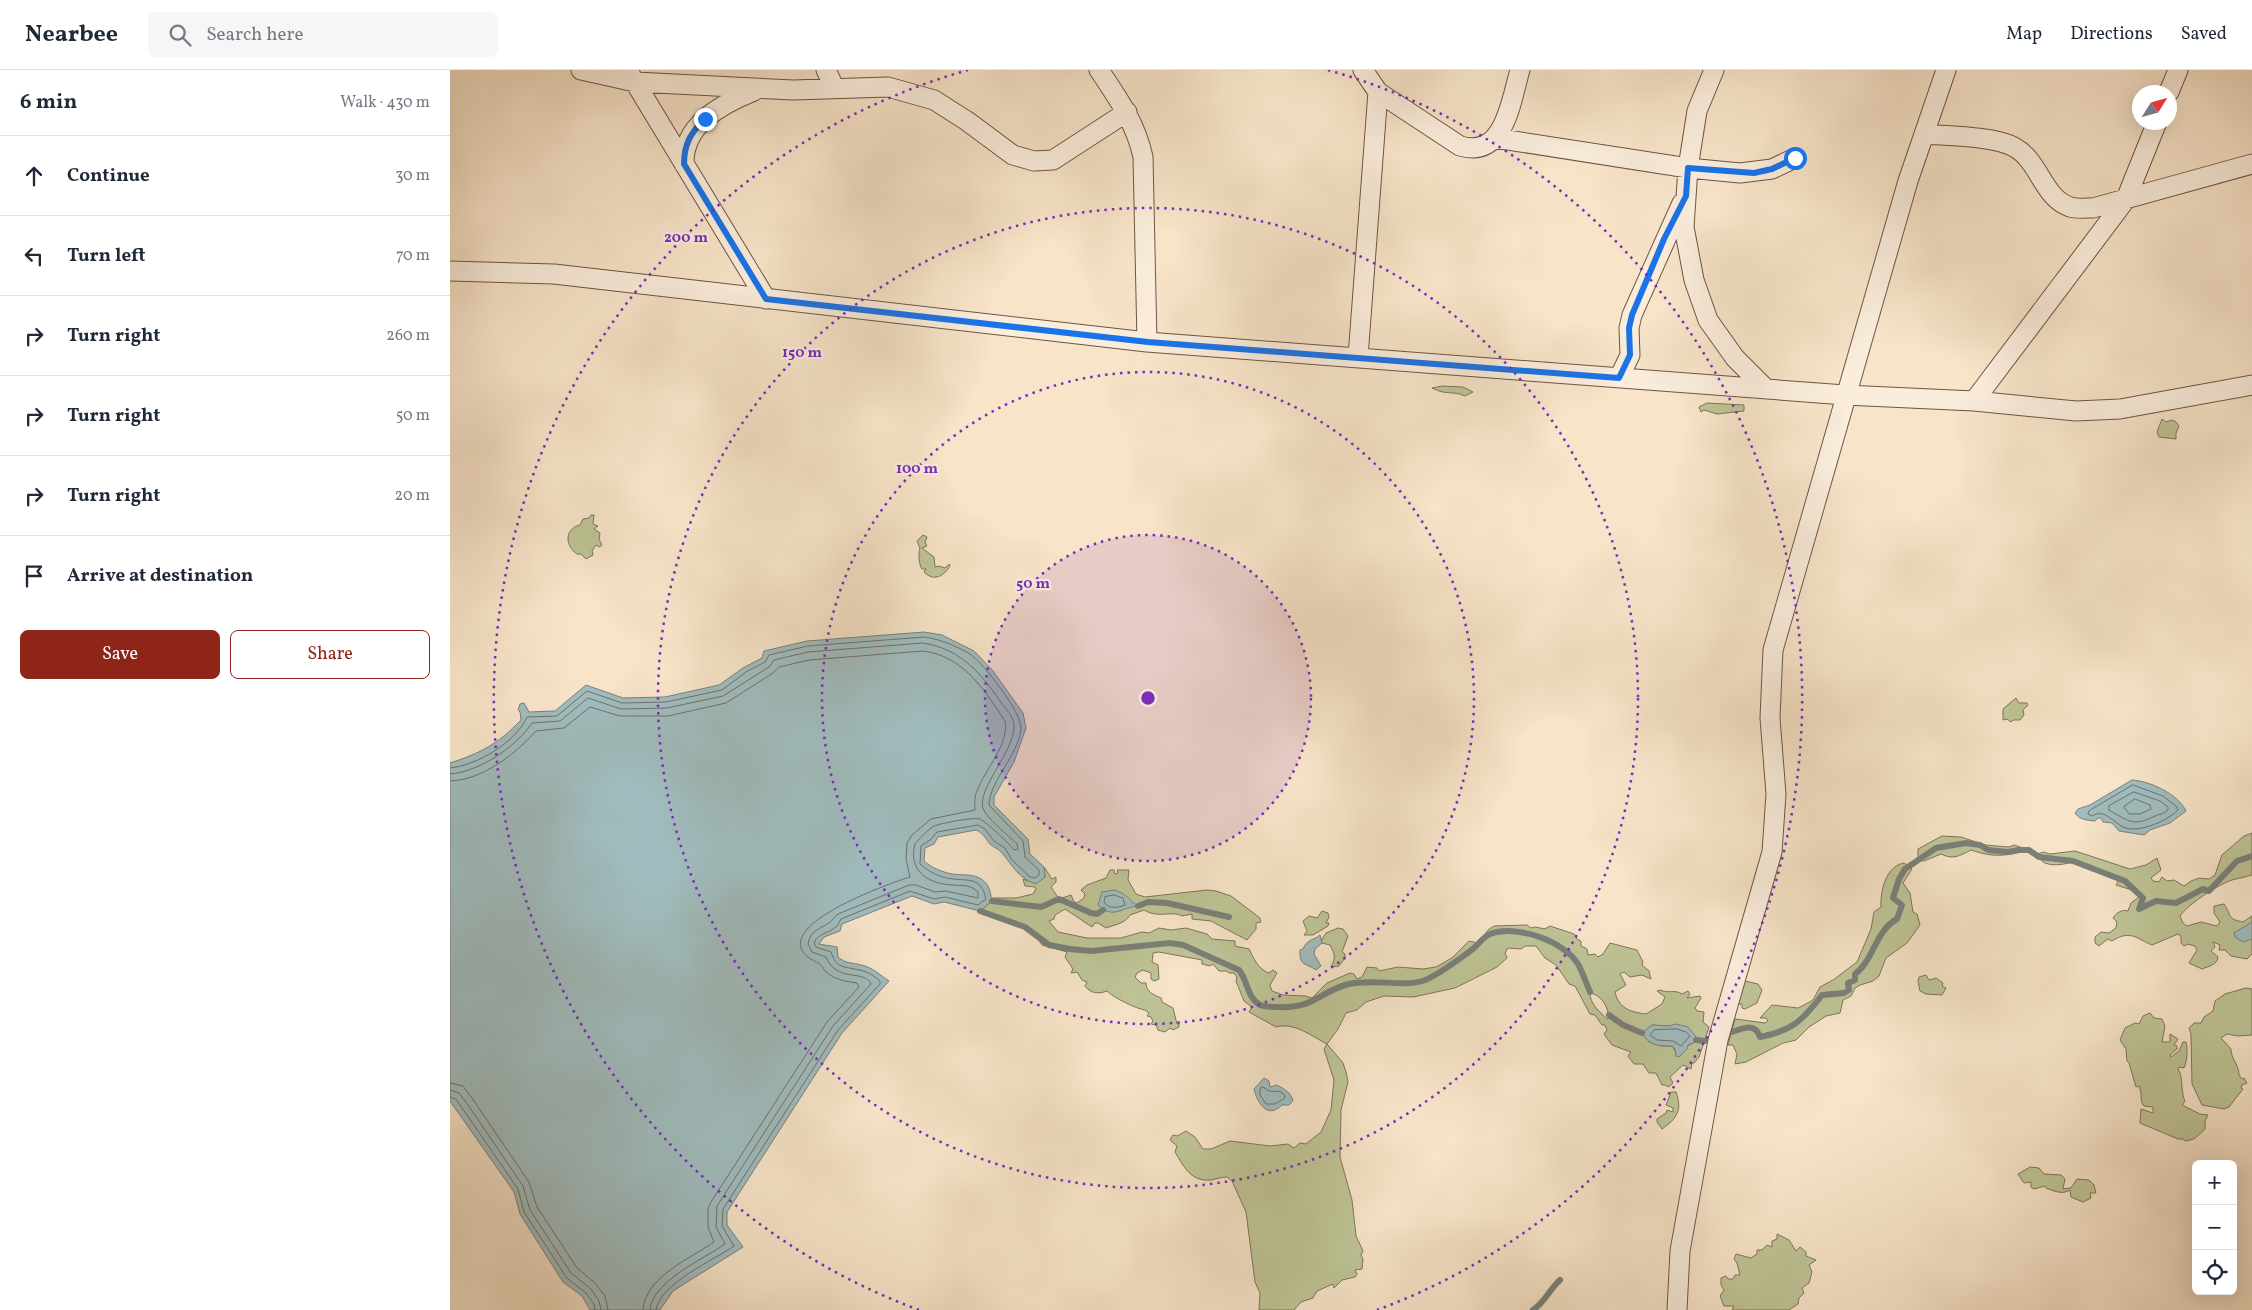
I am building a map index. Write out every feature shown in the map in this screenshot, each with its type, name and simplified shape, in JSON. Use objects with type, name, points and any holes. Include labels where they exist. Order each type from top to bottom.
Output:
[{"type":"street","points":[[581,70],[760,89],[793,90],[834,87],[888,87],[934,100],[967,121],[1013,155],[1034,161],[1053,160],[1127,112]]},
{"type":"street","points":[[826,70],[834,87]]},
{"type":"street","points":[[1099,70],[1127,112],[1140,140],[1143,157],[1148,342]]},
{"type":"street","points":[[1363,70],[1378,92],[1460,146],[1472,149],[1487,144],[1502,130],[1520,70]]},
{"type":"street","points":[[1714,70],[1697,111],[1688,168],[1684,227],[1694,280],[1708,320],[1735,358],[1766,389]]},
{"type":"street","points":[[1677,1310],[1680,1251],[1718,1040],[1772,852],[1776,794],[1770,718],[1773,650],[1908,181],[1946,70]]},
{"type":"street","points":[[2172,85],[2178,70]]},
{"type":"street","points":[[631,76],[766,299]]},
{"type":"street","points":[[684,164],[684,150],[695,128],[734,99],[760,89]]},
{"type":"street","points":[[1358,357],[1378,92]]},
{"type":"street","points":[[1974,401],[2126,199],[2154,130]]},
{"type":"street","points":[[1924,134],[1998,141],[2012,146],[2025,154],[2053,197],[2071,207],[2093,208],[2252,164]]},
{"type":"street","points":[[1495,138],[1688,168],[1754,173],[1772,169],[1795,158]]},
{"type":"street","points":[[1619,378],[1630,355],[1629,328],[1632,315],[1664,239],[1686,196]]},
{"type":"street","points":[[450,270],[554,274],[1148,342],[1845,395],[1974,401],[2076,411],[2120,409],[2252,385]]},
{"type":"green space","points":[[1442,386],[1463,387],[1473,392],[1465,396],[1442,392],[1432,388]]},
{"type":"green space","points":[[1707,403],[1744,405],[1744,411],[1717,414],[1704,410],[1701,412],[1699,407]]},
{"type":"green space","points":[[2162,419],[2166,422],[2172,420],[2179,426],[2176,439],[2159,437],[2157,432]]},
{"type":"green space","points":[[591,515],[594,515],[593,524],[598,526],[594,529],[600,533],[599,539],[602,545],[599,547],[596,545],[592,551],[593,555],[586,559],[581,554],[573,551],[568,538],[571,530],[580,525],[583,519],[589,518]]},
{"type":"green space","points":[[923,535],[927,537],[925,542],[927,546],[922,548],[934,557],[935,567],[945,568],[949,564],[950,566],[942,575],[931,577],[924,572],[926,569],[921,567],[920,548],[917,541]]},
{"type":"green space","points":[[2016,698],[2019,703],[2027,703],[2028,705],[2023,710],[2024,715],[2020,720],[2013,720],[2011,722],[2007,719],[2003,720],[2003,709]]},
{"type":"green space","points":[[2252,833],[2252,875],[2232,880],[2219,886],[2196,901],[2180,916],[2183,923],[2187,926],[2201,922],[2217,926],[2220,922],[2214,913],[2214,906],[2224,904],[2234,920],[2243,922],[2252,916],[2252,954],[2247,959],[2231,956],[2225,950],[2219,950],[2220,945],[2213,942],[2215,947],[2211,951],[2218,957],[2217,960],[2212,965],[2202,969],[2189,963],[2197,950],[2195,946],[2188,944],[2184,946],[2181,943],[2181,936],[2178,934],[2152,945],[2129,935],[2112,941],[2108,939],[2099,946],[2095,943],[2095,937],[2101,932],[2109,933],[2116,928],[2117,922],[2113,918],[2114,916],[2121,911],[2128,911],[2131,903],[2139,897],[2132,890],[2116,885],[2118,882],[2115,877],[2073,861],[2055,865],[2048,864],[2036,855],[2043,852],[2050,854],[2075,851],[2130,869],[2146,865],[2157,858],[2161,870],[2151,878],[2153,881],[2159,882],[2162,877],[2167,881],[2174,880],[2184,886],[2199,878],[2209,879],[2215,875],[2222,855],[2244,836]]},
{"type":"green space","points":[[1942,836],[1961,837],[1985,845],[2009,847],[2014,845],[2029,850],[2000,855],[1971,850],[1956,856],[1949,857],[1941,854],[1924,861],[1918,860],[1918,849]]},
{"type":"green space","points":[[1904,863],[1912,869],[1903,883],[1910,893],[1913,912],[1917,914],[1920,925],[1907,943],[1886,958],[1879,976],[1873,981],[1855,988],[1851,996],[1843,1000],[1840,1013],[1826,1016],[1809,1027],[1796,1040],[1783,1043],[1746,1062],[1735,1064],[1737,1054],[1733,1045],[1728,1045],[1735,1019],[1765,1023],[1768,1021],[1766,1018],[1760,1018],[1772,1005],[1798,1008],[1813,1000],[1820,987],[1857,962],[1871,929],[1874,912],[1881,907],[1885,880],[1893,869]]},
{"type":"green space","points":[[1044,867],[1052,879],[1056,877],[1056,882],[1051,887],[1059,899],[1071,895],[1074,902],[1077,903],[1084,898],[1085,894],[1081,890],[1087,885],[1106,878],[1110,870],[1114,870],[1115,874],[1118,873],[1117,870],[1129,870],[1128,880],[1136,894],[1145,897],[1207,890],[1231,896],[1260,918],[1261,922],[1256,923],[1256,929],[1247,940],[1211,921],[1192,919],[1192,914],[1182,916],[1178,914],[1155,914],[1144,910],[1106,928],[1098,923],[1095,923],[1092,927],[1065,909],[1049,921],[1058,932],[1087,938],[1121,938],[1142,932],[1149,933],[1159,928],[1171,930],[1186,928],[1207,934],[1212,939],[1235,941],[1235,946],[1249,949],[1262,969],[1269,973],[1273,970],[1277,973],[1270,985],[1272,991],[1283,995],[1312,998],[1327,983],[1350,973],[1354,974],[1357,979],[1362,977],[1367,967],[1377,968],[1379,971],[1398,967],[1423,969],[1436,967],[1452,958],[1469,941],[1478,943],[1488,930],[1494,926],[1527,925],[1531,928],[1545,929],[1550,926],[1574,934],[1581,941],[1581,946],[1587,949],[1588,955],[1595,954],[1598,957],[1603,954],[1610,943],[1637,950],[1643,962],[1642,965],[1649,971],[1651,979],[1642,975],[1630,977],[1624,972],[1620,974],[1626,985],[1615,992],[1619,1002],[1626,1009],[1646,1014],[1662,1004],[1665,997],[1657,991],[1682,994],[1688,991],[1690,994],[1687,998],[1700,996],[1701,998],[1695,1008],[1697,1011],[1704,1012],[1703,1022],[1709,1027],[1699,1057],[1692,1063],[1691,1069],[1683,1065],[1670,1077],[1673,1083],[1669,1087],[1662,1085],[1656,1073],[1649,1073],[1643,1064],[1634,1064],[1628,1056],[1631,1052],[1612,1045],[1604,1034],[1607,1030],[1605,1025],[1602,1025],[1595,1015],[1590,1014],[1575,986],[1569,984],[1556,965],[1545,958],[1536,946],[1525,946],[1521,949],[1508,948],[1505,953],[1507,958],[1497,967],[1455,988],[1413,997],[1384,996],[1366,1002],[1357,1010],[1346,1013],[1338,1029],[1327,1044],[1290,1026],[1276,1027],[1249,1012],[1252,1007],[1244,1001],[1234,973],[1219,971],[1213,964],[1210,966],[1202,964],[1202,960],[1159,952],[1153,953],[1152,962],[1158,965],[1159,979],[1154,981],[1151,979],[1151,973],[1143,970],[1137,973],[1135,977],[1141,983],[1146,983],[1149,991],[1161,998],[1162,1002],[1173,1008],[1179,1027],[1173,1030],[1170,1028],[1165,1032],[1158,1030],[1156,1025],[1151,1024],[1153,1021],[1151,1017],[1147,1016],[1149,1013],[1145,1010],[1126,1003],[1107,991],[1095,993],[1087,989],[1085,986],[1087,982],[1082,980],[1077,972],[1071,973],[1073,969],[1065,957],[1067,952],[1042,945],[1034,934],[1017,924],[980,911],[992,901],[991,898],[1016,898],[1033,894],[1036,889],[1035,887],[1025,886],[1023,879],[1028,881],[1045,877]],"holes":[[[1590,993],[1598,996],[1604,1002],[1609,1018],[1607,1019],[1596,1007],[1590,997]],[[1652,1025],[1669,1026],[1697,1038],[1695,1042],[1676,1052],[1672,1046],[1662,1046],[1649,1042]]]},
{"type":"green space","points":[[1322,911],[1328,913],[1329,917],[1326,923],[1329,923],[1328,926],[1313,935],[1304,935],[1307,931],[1303,921],[1309,916],[1317,918]]},
{"type":"green space","points":[[1338,928],[1343,929],[1348,936],[1342,952],[1345,954],[1345,958],[1339,966],[1331,967],[1334,958],[1333,951],[1330,945],[1321,941],[1326,933]]},
{"type":"green space","points":[[1926,975],[1929,980],[1936,978],[1943,983],[1942,986],[1946,988],[1942,995],[1926,994],[1920,991],[1919,977]]},
{"type":"green space","points":[[1745,981],[1758,984],[1762,990],[1757,1003],[1745,1009],[1742,1008],[1742,1004],[1739,1004],[1737,997]]},
{"type":"green space","points":[[2246,988],[2252,989],[2252,1035],[2238,1036],[2227,1034],[2221,1038],[2231,1049],[2239,1075],[2247,1083],[2242,1085],[2241,1088],[2243,1089],[2229,1107],[2224,1109],[2202,1105],[2192,1084],[2191,1034],[2189,1028],[2194,1023],[2201,1023],[2204,1017],[2213,1011],[2215,1001],[2225,994]]},
{"type":"green space","points":[[2150,1013],[2154,1018],[2162,1019],[2165,1026],[2162,1042],[2170,1042],[2170,1034],[2178,1039],[2174,1045],[2177,1046],[2177,1049],[2170,1055],[2171,1057],[2179,1051],[2183,1042],[2186,1042],[2185,1065],[2184,1068],[2179,1067],[2178,1069],[2185,1101],[2182,1105],[2200,1114],[2208,1115],[2205,1121],[2205,1129],[2194,1139],[2186,1141],[2178,1139],[2140,1123],[2141,1109],[2153,1113],[2153,1107],[2144,1106],[2143,1104],[2139,1086],[2136,1087],[2127,1061],[2126,1049],[2120,1040],[2125,1028],[2135,1023],[2139,1024],[2143,1016]]},
{"type":"green space","points":[[1327,1044],[1343,1063],[1348,1082],[1341,1110],[1340,1157],[1352,1200],[1356,1236],[1363,1251],[1361,1255],[1363,1259],[1362,1269],[1355,1270],[1357,1274],[1355,1277],[1342,1280],[1334,1288],[1333,1284],[1317,1291],[1313,1298],[1301,1302],[1294,1310],[1259,1310],[1260,1293],[1255,1282],[1246,1212],[1232,1181],[1227,1177],[1204,1180],[1193,1176],[1175,1152],[1177,1146],[1170,1140],[1173,1135],[1177,1136],[1186,1131],[1195,1137],[1203,1149],[1211,1149],[1230,1141],[1270,1146],[1288,1144],[1294,1148],[1300,1143],[1306,1144],[1321,1132],[1331,1110],[1334,1080],[1324,1049]]},
{"type":"green space","points":[[1671,1092],[1676,1092],[1678,1099],[1677,1114],[1662,1129],[1657,1119],[1666,1113],[1667,1110],[1673,1112],[1673,1108],[1666,1105]]},
{"type":"green space","points":[[2030,1167],[2039,1168],[2044,1174],[2061,1175],[2065,1179],[2063,1189],[2071,1188],[2077,1179],[2089,1180],[2094,1185],[2096,1193],[2090,1193],[2091,1198],[2083,1202],[2071,1197],[2070,1190],[2058,1192],[2045,1186],[2034,1189],[2031,1187],[2031,1182],[2024,1183],[2018,1174]]},
{"type":"green space","points":[[1777,1234],[1789,1240],[1796,1251],[1800,1247],[1806,1252],[1806,1256],[1816,1260],[1809,1265],[1812,1272],[1809,1283],[1802,1288],[1804,1293],[1799,1298],[1798,1304],[1789,1310],[1732,1310],[1734,1306],[1724,1306],[1720,1296],[1724,1290],[1721,1285],[1721,1278],[1726,1276],[1728,1279],[1733,1279],[1735,1275],[1740,1275],[1734,1259],[1736,1254],[1751,1258],[1757,1254],[1757,1250],[1762,1250],[1767,1245],[1772,1247],[1772,1241],[1777,1239]]},
{"type":"water","points":[[924,632],[942,635],[974,651],[993,671],[1023,713],[1026,728],[1014,762],[994,797],[994,805],[1028,839],[1030,854],[1044,867],[1045,877],[1036,884],[1025,878],[1016,871],[1001,852],[976,830],[938,837],[934,844],[925,848],[924,861],[934,868],[945,872],[980,878],[988,886],[992,901],[980,911],[944,902],[934,904],[912,896],[842,924],[840,931],[824,937],[819,944],[837,947],[838,957],[846,962],[869,968],[889,981],[842,1033],[727,1212],[727,1225],[743,1247],[673,1291],[660,1310],[590,1310],[582,1296],[563,1282],[520,1214],[514,1192],[450,1101],[450,763],[497,742],[521,720],[518,710],[520,704],[524,703],[529,712],[555,711],[586,685],[623,698],[665,697],[719,685],[743,668],[762,658],[764,651],[807,641]]},
{"type":"water","points":[[2132,780],[2147,783],[2170,794],[2177,799],[2186,811],[2170,823],[2150,830],[2144,835],[2119,831],[2112,823],[2103,822],[2101,818],[2095,821],[2086,820],[2075,813],[2078,809],[2090,805]]},
{"type":"water","points":[[1114,890],[1125,895],[1138,906],[1118,912],[1108,912],[1098,905],[1102,892]]},
{"type":"water","points":[[2252,922],[2252,939],[2243,942],[2235,937],[2234,933]]},
{"type":"water","points":[[1320,935],[1322,943],[1315,949],[1314,954],[1321,966],[1316,970],[1302,962],[1300,950],[1308,942]]},
{"type":"water","points":[[1676,1024],[1688,1027],[1697,1038],[1695,1042],[1688,1045],[1687,1049],[1679,1057],[1676,1056],[1675,1049],[1672,1046],[1651,1043],[1642,1033],[1652,1025],[1669,1026]]},
{"type":"water","points":[[1264,1078],[1269,1081],[1270,1087],[1277,1085],[1287,1091],[1293,1101],[1289,1105],[1282,1105],[1272,1111],[1264,1108],[1260,1104],[1254,1089]]},
{"type":"waterway","points":[[1732,1032],[1748,1027],[1755,1029],[1760,1037],[1781,1031],[1789,1028],[1802,1018],[1822,995],[1844,993],[1849,990],[1848,983],[1855,980],[1855,974],[1866,961],[1879,938],[1890,924],[1897,919],[1902,905],[1893,898],[1899,879],[1905,869],[1936,848],[1966,843],[1980,845],[1988,850],[2008,852],[2029,850],[2039,857],[2073,861],[2125,881],[2143,898],[2139,909],[2156,901],[2176,903],[2203,889],[2209,891],[2237,861],[2252,856]]},
{"type":"waterway","points":[[992,901],[1041,907],[1059,899],[1091,913],[1097,914],[1103,910]]},
{"type":"waterway","points":[[1138,906],[1148,902],[1167,903],[1229,917]]},
{"type":"waterway","points":[[980,911],[1025,927],[1049,945],[1070,949],[1091,951],[1170,943],[1183,945],[1239,970],[1252,998],[1260,1005],[1267,1007],[1301,1005],[1339,987],[1358,982],[1408,983],[1425,980],[1456,962],[1487,935],[1501,931],[1526,933],[1562,948],[1578,964],[1590,992]]},
{"type":"waterway","points":[[1609,1015],[1623,1025],[1642,1033]]},
{"type":"waterway","points":[[1696,1040],[1705,1041]]},
{"type":"waterway","points":[[1533,1310],[1560,1280]]},
{"type":"route","points":[[705,119],[695,128],[688,140],[684,150],[684,164],[766,299],[1148,342],[1619,378],[1630,355],[1629,328],[1632,315],[1664,239],[1686,196],[1688,168],[1754,173],[1772,169],[1795,158]]}]
